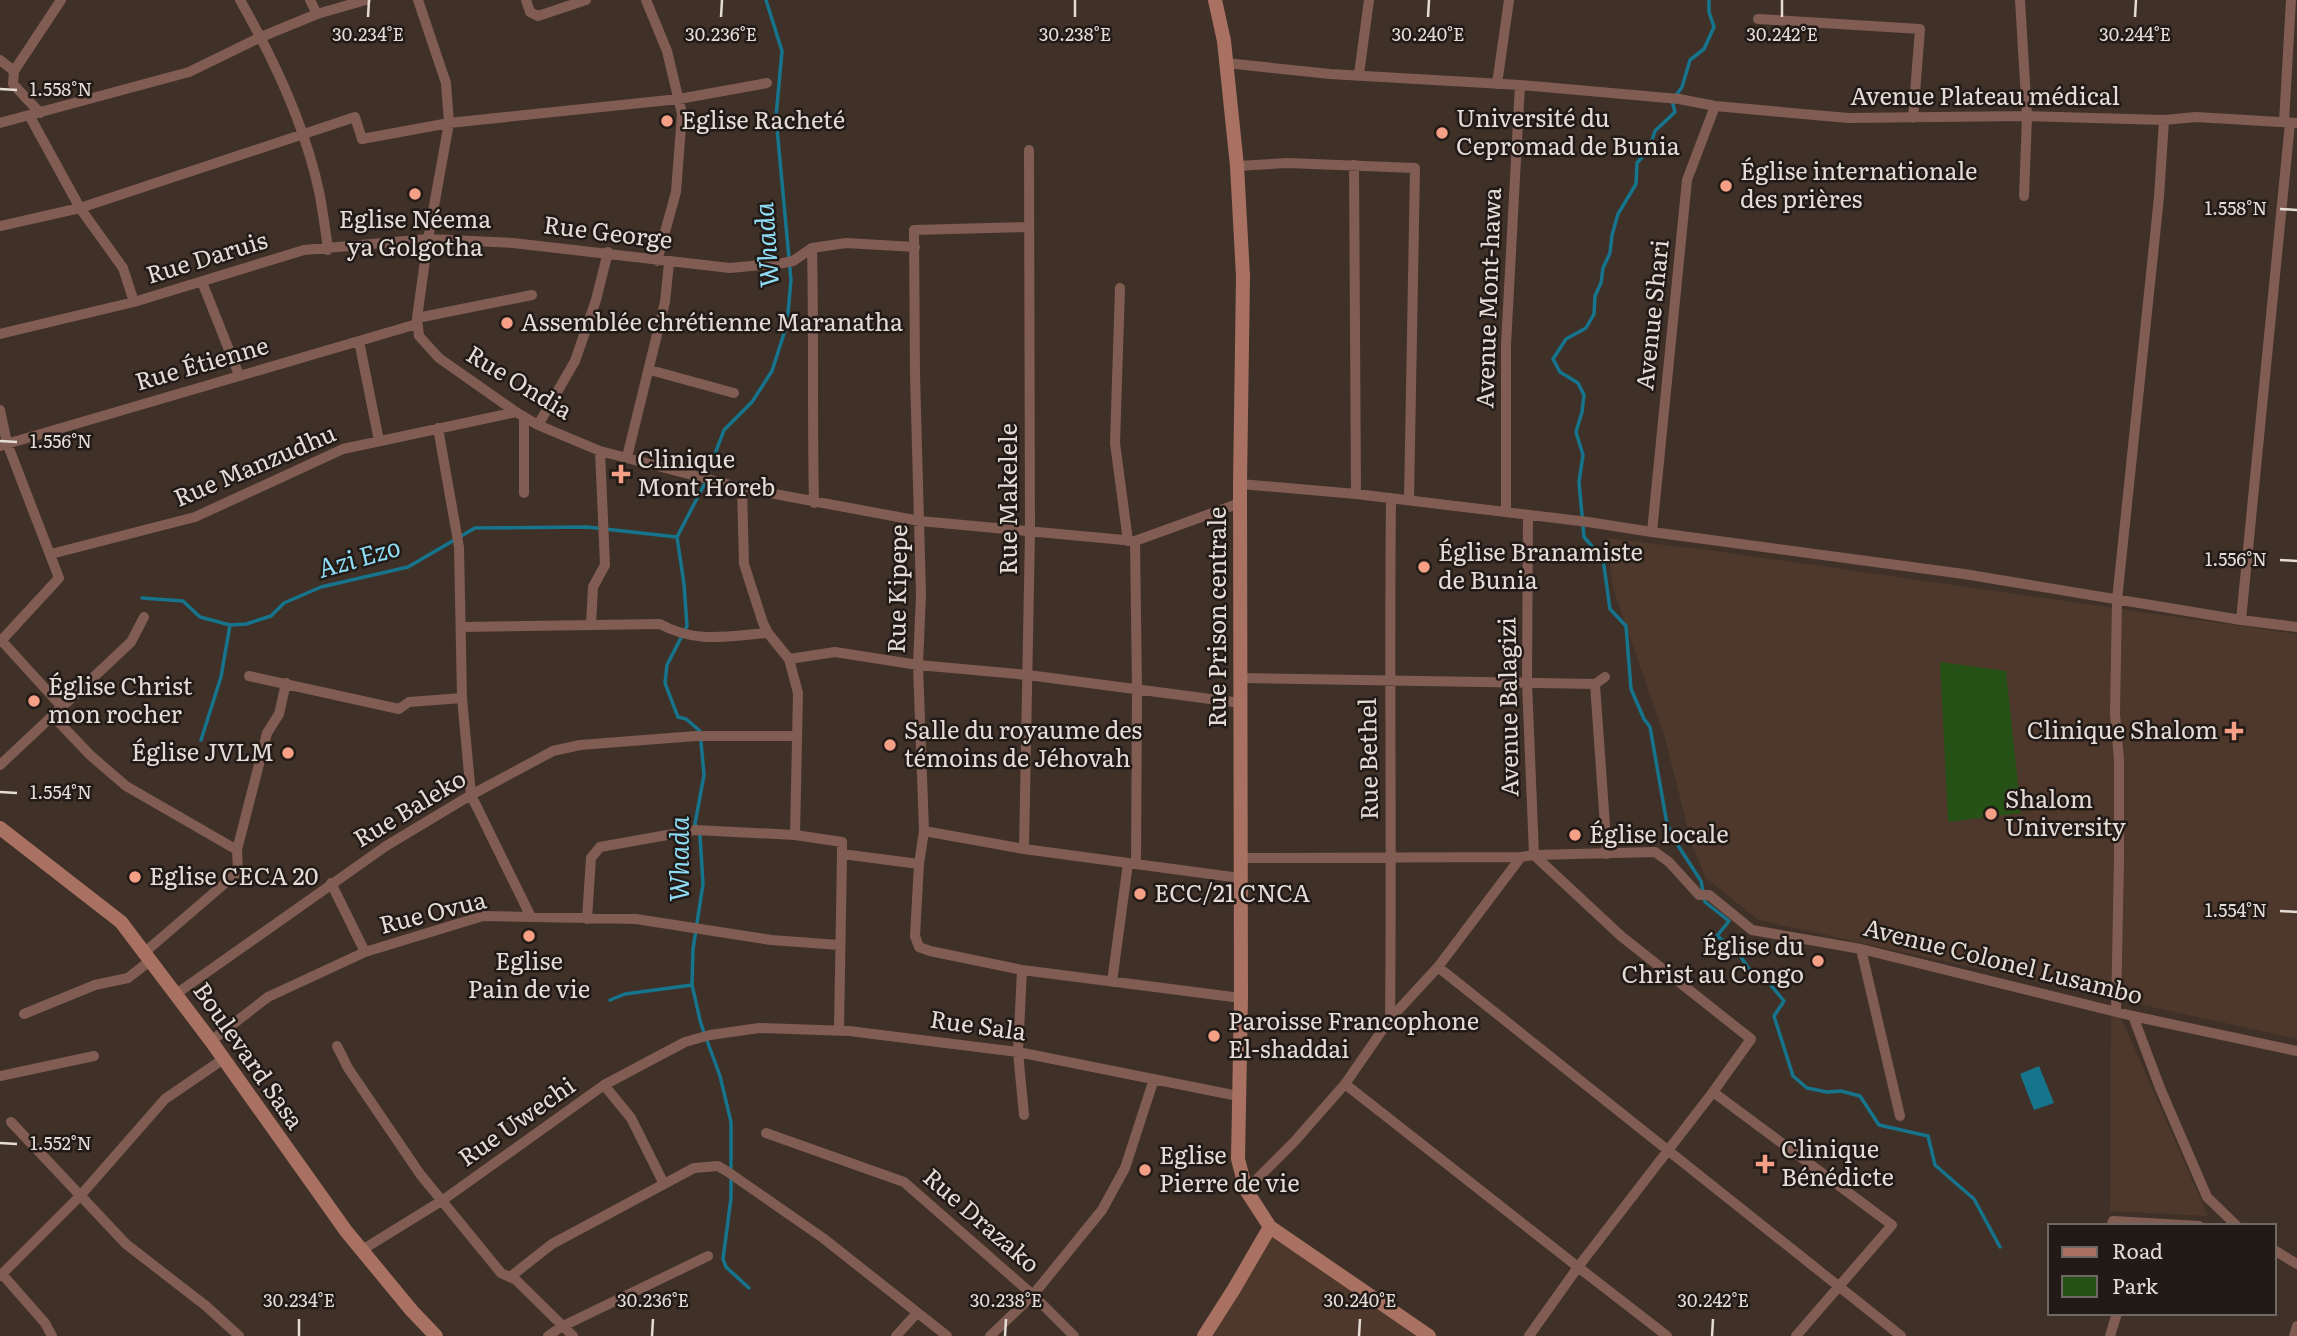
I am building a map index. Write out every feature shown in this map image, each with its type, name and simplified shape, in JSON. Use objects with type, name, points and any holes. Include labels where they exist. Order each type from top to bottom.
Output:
[{"type":"street","points":[[40,113],[13,84],[14,71],[61,0]]},
{"type":"street","points":[[240,0],[288,93],[320,194],[328,250]]},
{"type":"street","points":[[310,0],[317,14]]},
{"type":"street","points":[[0,123],[189,72],[261,37],[317,14],[366,0]]},
{"type":"street","points":[[417,321],[428,239],[449,123],[446,83],[418,0]]},
{"type":"street","points":[[526,0],[530,12],[538,16],[586,0]]},
{"type":"street","points":[[646,0],[667,51],[682,114],[676,192],[657,261]]},
{"type":"street","name":"Rue Prison centrale","points":[[1215,0],[1226,63],[1237,166],[1243,276],[1238,1159],[1246,1191],[1270,1227]]},
{"type":"street","points":[[1359,74],[1369,0]]},
{"type":"street","points":[[1497,84],[1509,0]]},
{"type":"street","points":[[2020,0],[2027,116],[2024,196]]},
{"type":"street","points":[[2241,620],[2290,123],[2291,0]]},
{"type":"street","points":[[1758,19],[1920,29],[1913,118]]},
{"type":"street","points":[[0,60],[14,71]]},
{"type":"street","name":"Avenue Plateau médical","points":[[1226,63],[1330,74],[1520,85],[1679,99],[1715,106],[1848,118],[2027,116],[2164,120],[2196,117],[2290,123]]},
{"type":"street","points":[[0,226],[80,208],[355,117],[362,139],[449,123],[679,100],[767,83]]},
{"type":"street","name":"Avenue Mont-hawa","points":[[1506,512],[1506,345],[1520,85]]},
{"type":"street","name":"Avenue Shari","points":[[1652,533],[1687,180],[1715,106]]},
{"type":"street","points":[[29,116],[80,208],[123,268],[134,302]]},
{"type":"street","points":[[2116,1011],[2119,859],[2119,760],[2115,714],[2117,600],[2159,197],[2164,120]]},
{"type":"street","name":"Rue Makelele","points":[[1024,849],[1030,532],[1029,150]]},
{"type":"street","points":[[1237,166],[1287,163],[1415,168],[1409,500]]},
{"type":"street","points":[[1354,165],[1356,494]]},
{"type":"street","name":"Rue Kipepe","points":[[1022,970],[919,947],[915,936],[919,864],[924,831],[918,665],[921,594],[914,230],[1028,227]]},
{"type":"street","name":"Rue George","points":[[428,239],[513,243],[608,252],[669,263],[730,268],[788,262],[812,248]]},
{"type":"street","name":"Rue Daruis","points":[[0,334],[134,302],[304,250],[328,250],[428,239]]},
{"type":"street","points":[[814,503],[812,248],[846,243],[915,247]]},
{"type":"street","points":[[538,425],[575,361],[596,300],[608,252]]},
{"type":"street","points":[[627,457],[665,302],[669,263]]},
{"type":"street","points":[[202,282],[239,375]]},
{"type":"street","points":[[1112,982],[1132,863],[1137,689],[1131,541],[1115,443],[1120,288]]},
{"type":"street","name":"Rue Étienne","points":[[4,444],[359,341],[417,321],[532,295]]},
{"type":"street","name":"Rue Ondia","points":[[417,321],[419,336],[439,358],[538,425],[600,451],[742,488],[920,521],[1131,541]]},
{"type":"street","points":[[359,341],[379,441]]},
{"type":"street","points":[[650,370],[734,393]]},
{"type":"street","points":[[0,410],[4,444],[59,578],[1,641],[61,706]]},
{"type":"street","points":[[520,414],[524,493]]},
{"type":"street","name":"Rue Manzudhu","points":[[51,554],[195,517],[343,449],[438,428],[520,414]]},
{"type":"street","points":[[438,428],[459,547],[462,698],[471,795],[531,917]]},
{"type":"street","points":[[591,625],[593,587],[606,565],[600,451]]},
{"type":"street","points":[[1240,484],[1356,494],[1583,522],[1964,574],[2297,627]]},
{"type":"street","points":[[742,488],[744,564],[768,633],[789,660],[798,693],[795,835]]},
{"type":"street","name":"Rue Bethel","points":[[1390,1019],[1392,859],[1388,682],[1391,498]]},
{"type":"street","points":[[1131,541],[1240,503]]},
{"type":"street","name":"Avenue Balagizi","points":[[1528,515],[1527,682],[1534,855]]},
{"type":"street","points":[[0,765],[131,642],[144,617]]},
{"type":"street","points":[[461,627],[660,624],[681,635],[700,638],[768,633]]},
{"type":"street","points":[[789,660],[835,652],[918,665],[1028,675],[1241,703]]},
{"type":"street","points":[[249,676],[399,709],[409,702],[462,698]]},
{"type":"street","points":[[1241,678],[1595,684],[1605,677]]},
{"type":"street","points":[[24,1014],[95,985],[128,978],[238,872],[237,850],[267,733],[279,715],[286,683]]},
{"type":"street","points":[[1595,684],[1607,854]]},
{"type":"street","points":[[52,715],[90,755],[126,786],[237,850]]},
{"type":"street","name":"Rue Baleko","points":[[176,994],[386,846],[471,795],[553,751],[580,745],[701,736],[797,736]]},
{"type":"street","name":"Boulevard Sasa","points":[[0,828],[121,922],[211,1041],[346,1231],[436,1336]]},
{"type":"street","points":[[587,919],[591,858],[600,847],[698,831],[795,835],[842,842],[839,1030]]},
{"type":"street","points":[[924,831],[1024,849],[1240,878]]},
{"type":"street","name":"Avenue Colonel Lusambo","points":[[1240,858],[1392,859],[1655,852],[1704,895],[1752,930],[1861,948],[2133,1016],[2297,1051]]},
{"type":"street","points":[[842,855],[919,864]]},
{"type":"street","points":[[1529,1336],[1751,1039],[1621,936],[1534,855]]},
{"type":"street","points":[[1246,1191],[1345,1084],[1390,1019],[1438,967],[1521,857]]},
{"type":"street","points":[[331,883],[365,952]]},
{"type":"street","name":"Rue Ovua","points":[[211,1041],[268,997],[365,952],[484,916],[636,919],[771,940],[839,945]]},
{"type":"street","points":[[1861,948],[1900,1116]]},
{"type":"street","points":[[1438,967],[1901,1336]]},
{"type":"street","points":[[1024,1115],[1018,1052],[1022,970],[1241,998]]},
{"type":"street","points":[[2133,1016],[2160,1088],[2207,1198],[2235,1224]]},
{"type":"street","name":"Rue Sala","points":[[705,1036],[759,1028],[839,1030],[1018,1052],[1238,1096]]},
{"type":"street","name":"Rue Uwechi","points":[[362,1250],[443,1200],[604,1085],[685,1042],[705,1036]]},
{"type":"street","points":[[337,1046],[348,1068],[412,1163],[501,1273],[516,1280],[573,1336]]},
{"type":"street","points":[[0,1076],[94,1056]]},
{"type":"street","points":[[52,1336],[46,1323],[1,1275],[80,1196],[165,1099],[222,1060]]},
{"type":"street","points":[[990,1336],[1033,1295],[1102,1210],[1125,1168],[1154,1079]]},
{"type":"street","points":[[1345,1084],[1667,1336]]},
{"type":"street","points":[[604,1085],[631,1118],[664,1184]]},
{"type":"street","points":[[1713,1092],[1892,1224],[1796,1336]]},
{"type":"street","points":[[11,1122],[126,1244],[206,1306],[239,1336]]},
{"type":"street","name":"Rue Drazako","points":[[766,1133],[904,1182],[1033,1295],[1074,1336]]},
{"type":"street","points":[[510,1277],[552,1244],[664,1184],[694,1168],[718,1166],[823,1238],[947,1336]]},
{"type":"street","points":[[2112,1223],[2141,1224]]},
{"type":"street","points":[[1204,1336],[1270,1227],[1429,1336]]},
{"type":"street","points":[[2276,1251],[2297,1264]]},
{"type":"street","points":[[548,1336],[561,1327],[708,1256]]},
{"type":"street","points":[[0,1259],[12,1264]]},
{"type":"street","points":[[896,1336],[917,1312]]},
{"type":"street","points":[[2109,1336],[2116,1315]]},
{"type":"street","points":[[2294,1336],[2297,1326]]},
{"type":"shaded area","name":"Shalom University","points":[[1607,538],[1723,552],[2297,634],[2297,1039],[1758,920],[1705,877],[1692,845],[1665,738],[1613,588]]},
{"type":"shaded area","points":[[2111,1012],[2119,1013],[2208,1216],[2110,1211]]},
{"type":"shaded area","points":[[1274,1235],[1424,1336],[1208,1336]]},
{"type":"green space","points":[[1940,662],[2006,671],[2021,813],[1948,822]]},
{"type":"water","points":[[2039,1066],[2054,1103],[2034,1110],[2020,1074]]},
{"type":"waterway","name":"Whada","points":[[710,467],[724,430],[752,402],[772,371],[787,324],[791,280],[776,117],[782,51],[766,0]]},
{"type":"waterway","points":[[1709,0],[1709,12],[1714,27],[1704,49],[1690,60],[1682,87],[1672,101],[1675,112],[1655,131],[1649,149],[1637,163],[1636,184],[1618,214],[1610,253],[1595,296],[1594,314],[1586,328],[1566,339],[1553,359],[1560,372],[1578,383],[1584,395],[1576,432],[1583,455],[1579,482],[1584,537],[1603,559],[1610,609],[1626,626],[1631,689],[1650,727],[1667,824],[1701,881],[1705,902],[1729,921],[1717,936],[1737,951],[1749,969],[1764,977],[1784,1001],[1774,1016],[1793,1076],[1807,1088],[1827,1092],[1841,1091],[1860,1096],[1879,1125],[1928,1136],[1935,1165],[1974,1199],[2000,1247]]},
{"type":"waterway","name":"Whada","points":[[705,483],[677,537],[687,626],[667,665],[665,683],[678,717],[686,719],[700,731],[704,775],[695,824],[700,836],[703,884],[693,949],[692,985],[731,1122],[731,1198],[723,1259],[726,1267],[749,1288]]},
{"type":"waterway","name":"Azi Ezo","points":[[142,598],[183,601],[200,617],[230,625],[246,624],[271,616],[284,603],[321,587],[408,567],[475,528],[587,527],[677,537]]},
{"type":"waterway","points":[[201,740],[221,677],[230,625]]},
{"type":"waterway","points":[[610,1000],[625,994],[692,985]]},
{"type":"place","name":"Eglise Racheté","points":[[667,121]]},
{"type":"place","name":"Université du Cepromad de Bunia","points":[[1442,133]]},
{"type":"place","name":"Église internationale des prières","points":[[1726,186]]},
{"type":"place","name":"Eglise Néema ya Golgotha","points":[[415,194]]},
{"type":"place","name":"Assemblée chrétienne Maranatha","points":[[507,323]]},
{"type":"place","name":"Clinique Mont Horeb","points":[[621,474]]},
{"type":"place","name":"Église Branamiste de Bunia","points":[[1424,567]]},
{"type":"place","name":"Église Christ mon rocher","points":[[34,701]]},
{"type":"place","name":"Clinique Shalom","points":[[2234,731]]},
{"type":"place","name":"Salle du royaume des témoins de Jéhovah","points":[[890,745]]},
{"type":"place","name":"Église JVLM","points":[[288,753]]},
{"type":"place","name":"Shalom University","points":[[1991,814]]},
{"type":"place","name":"Église locale","points":[[1575,835]]},
{"type":"place","name":"Eglise CECA 20","points":[[135,877]]},
{"type":"place","name":"ECC/21 CNCA","points":[[1140,894]]},
{"type":"place","name":"Eglise Pain de vie","points":[[529,936]]},
{"type":"place","name":"Église du Christ au Congo","points":[[1818,961]]},
{"type":"place","name":"Paroisse Francophone El-shaddai","points":[[1214,1036]]},
{"type":"place","name":"Clinique Bénédicte","points":[[1765,1164]]},
{"type":"place","name":"Eglise Pierre de vie","points":[[1145,1170]]}]
